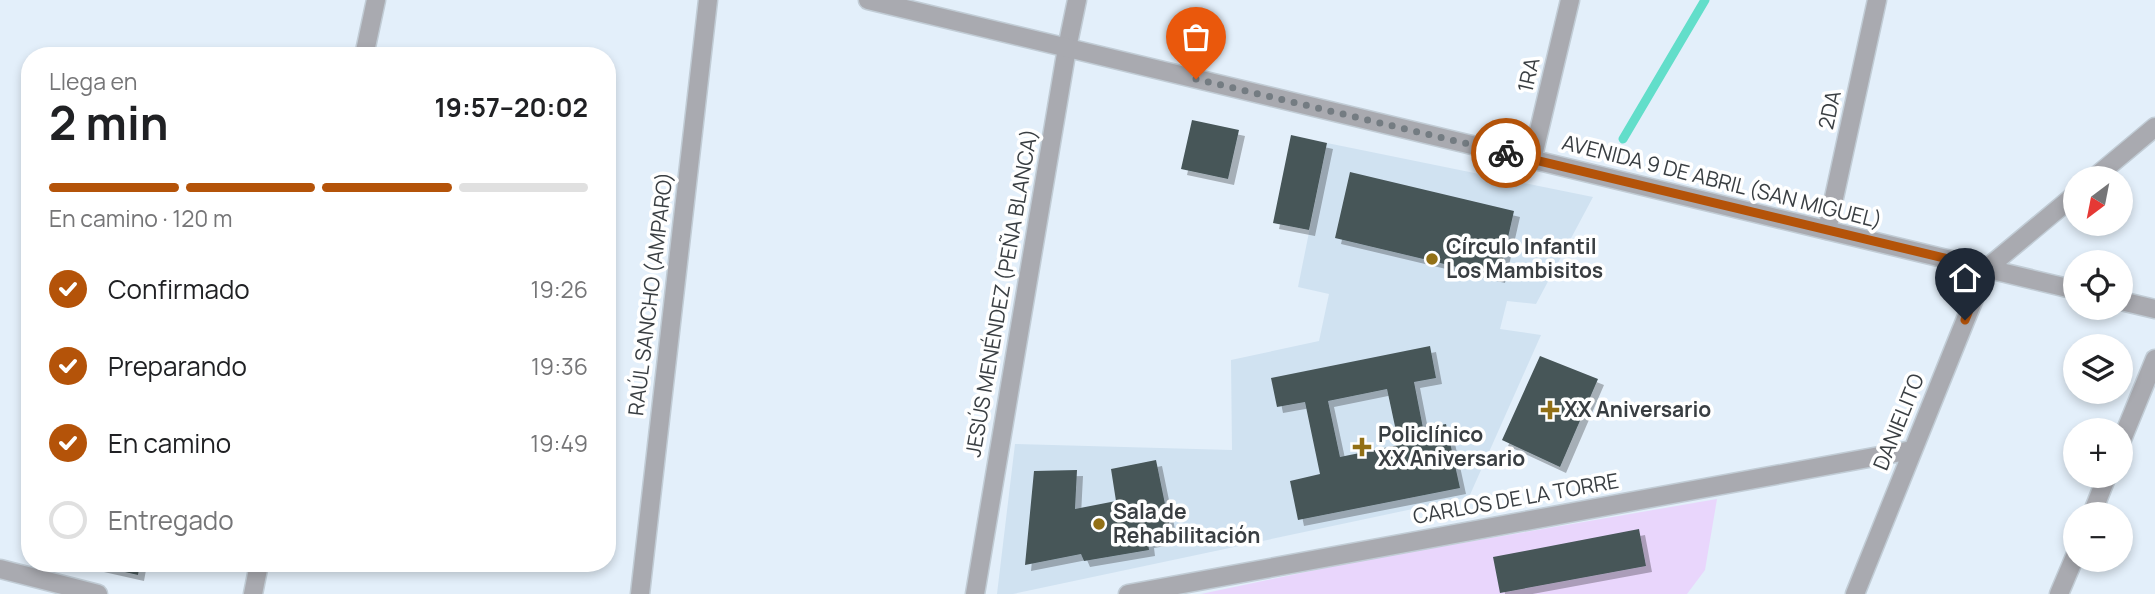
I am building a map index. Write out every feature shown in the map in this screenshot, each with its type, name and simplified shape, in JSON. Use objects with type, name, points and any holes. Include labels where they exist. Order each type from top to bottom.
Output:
[{"type":"street","points":[[366,47],[376,0]]},
{"type":"street","name":"RAÚL SANCHO (AMPARO)","points":[[640,594],[708,0]]},
{"type":"street","name":"AVENIDA 9 DE ABRIL (SAN MIGUEL)","points":[[867,0],[2063,287]]},
{"type":"street","name":"JESÚS MENÉNDEZ (PEÑA BLANCA)","points":[[975,594],[1077,0]]},
{"type":"street","name":"1RA","points":[[1532,160],[1570,0]]},
{"type":"street","name":"2DA","points":[[1827,230],[1877,0]]},
{"type":"street","points":[[2108,166],[2155,127]]},
{"type":"street","points":[[1986,268],[2063,205]]},
{"type":"street","name":"DANIELITO","points":[[1855,594],[1986,268]]},
{"type":"street","points":[[2133,304],[2155,309]]},
{"type":"street","points":[[2131,418],[2155,359]]},
{"type":"street","name":"CARLOS DE LA TORRE","points":[[1128,594],[1912,450]]},
{"type":"street","points":[[0,569],[98,594]]},
{"type":"street","points":[[253,594],[257,572]]},
{"type":"street","points":[[2059,594],[2068,572]]},
{"type":"shaded area","name":"Policlínico XX Aniversario","points":[[1327,143],[1593,197],[1536,304],[1507,301],[1500,329],[1541,335],[1469,497],[1013,594],[997,594],[1015,444],[1232,450],[1231,360],[1319,341],[1329,294],[1298,287]]},
{"type":"shaded area","points":[[1717,499],[1705,570],[1687,594],[1201,594],[1363,560]]},
{"type":"building","points":[[1192,120],[1239,130],[1228,179],[1181,169]]},
{"type":"building","points":[[1291,135],[1327,143],[1309,230],[1273,223]]},
{"type":"building","points":[[1350,172],[1514,211],[1499,277],[1335,238]]},
{"type":"building","points":[[1430,346],[1436,378],[1414,382],[1423,428],[1446,424],[1460,488],[1298,520],[1290,481],[1320,474],[1305,402],[1277,407],[1271,378]],"holes":[[[1387,389],[1399,445],[1340,457],[1328,401]]]},
{"type":"building","name":"XX Aniversario","points":[[1540,356],[1598,379],[1560,467],[1502,440]]},
{"type":"building","name":"Sala de Rehabilitación","points":[[1156,460],[1172,538],[1148,542],[1149,550],[1084,561],[1081,554],[1025,565],[1034,471],[1077,470],[1075,509],[1116,501],[1111,469]]},
{"type":"building","points":[[1639,529],[1646,566],[1500,593],[1493,557]]},
{"type":"waterway","points":[[1623,139],[1705,0]]},
{"type":"way so far","points":[[1196,79],[1506,153]]},
{"type":"place","name":"Círculo Infantil Los Mambisitos","points":[[1432,259]]},
{"type":"place","name":"XX Aniversario","points":[[1550,410]]},
{"type":"place","name":"Policlínico XX Aniversario","points":[[1362,447]]},
{"type":"place","name":"Sala de Rehabilitación","points":[[1099,524]]},
{"type":"route","points":[[1506,153],[1986,268],[1965,320]]}]
